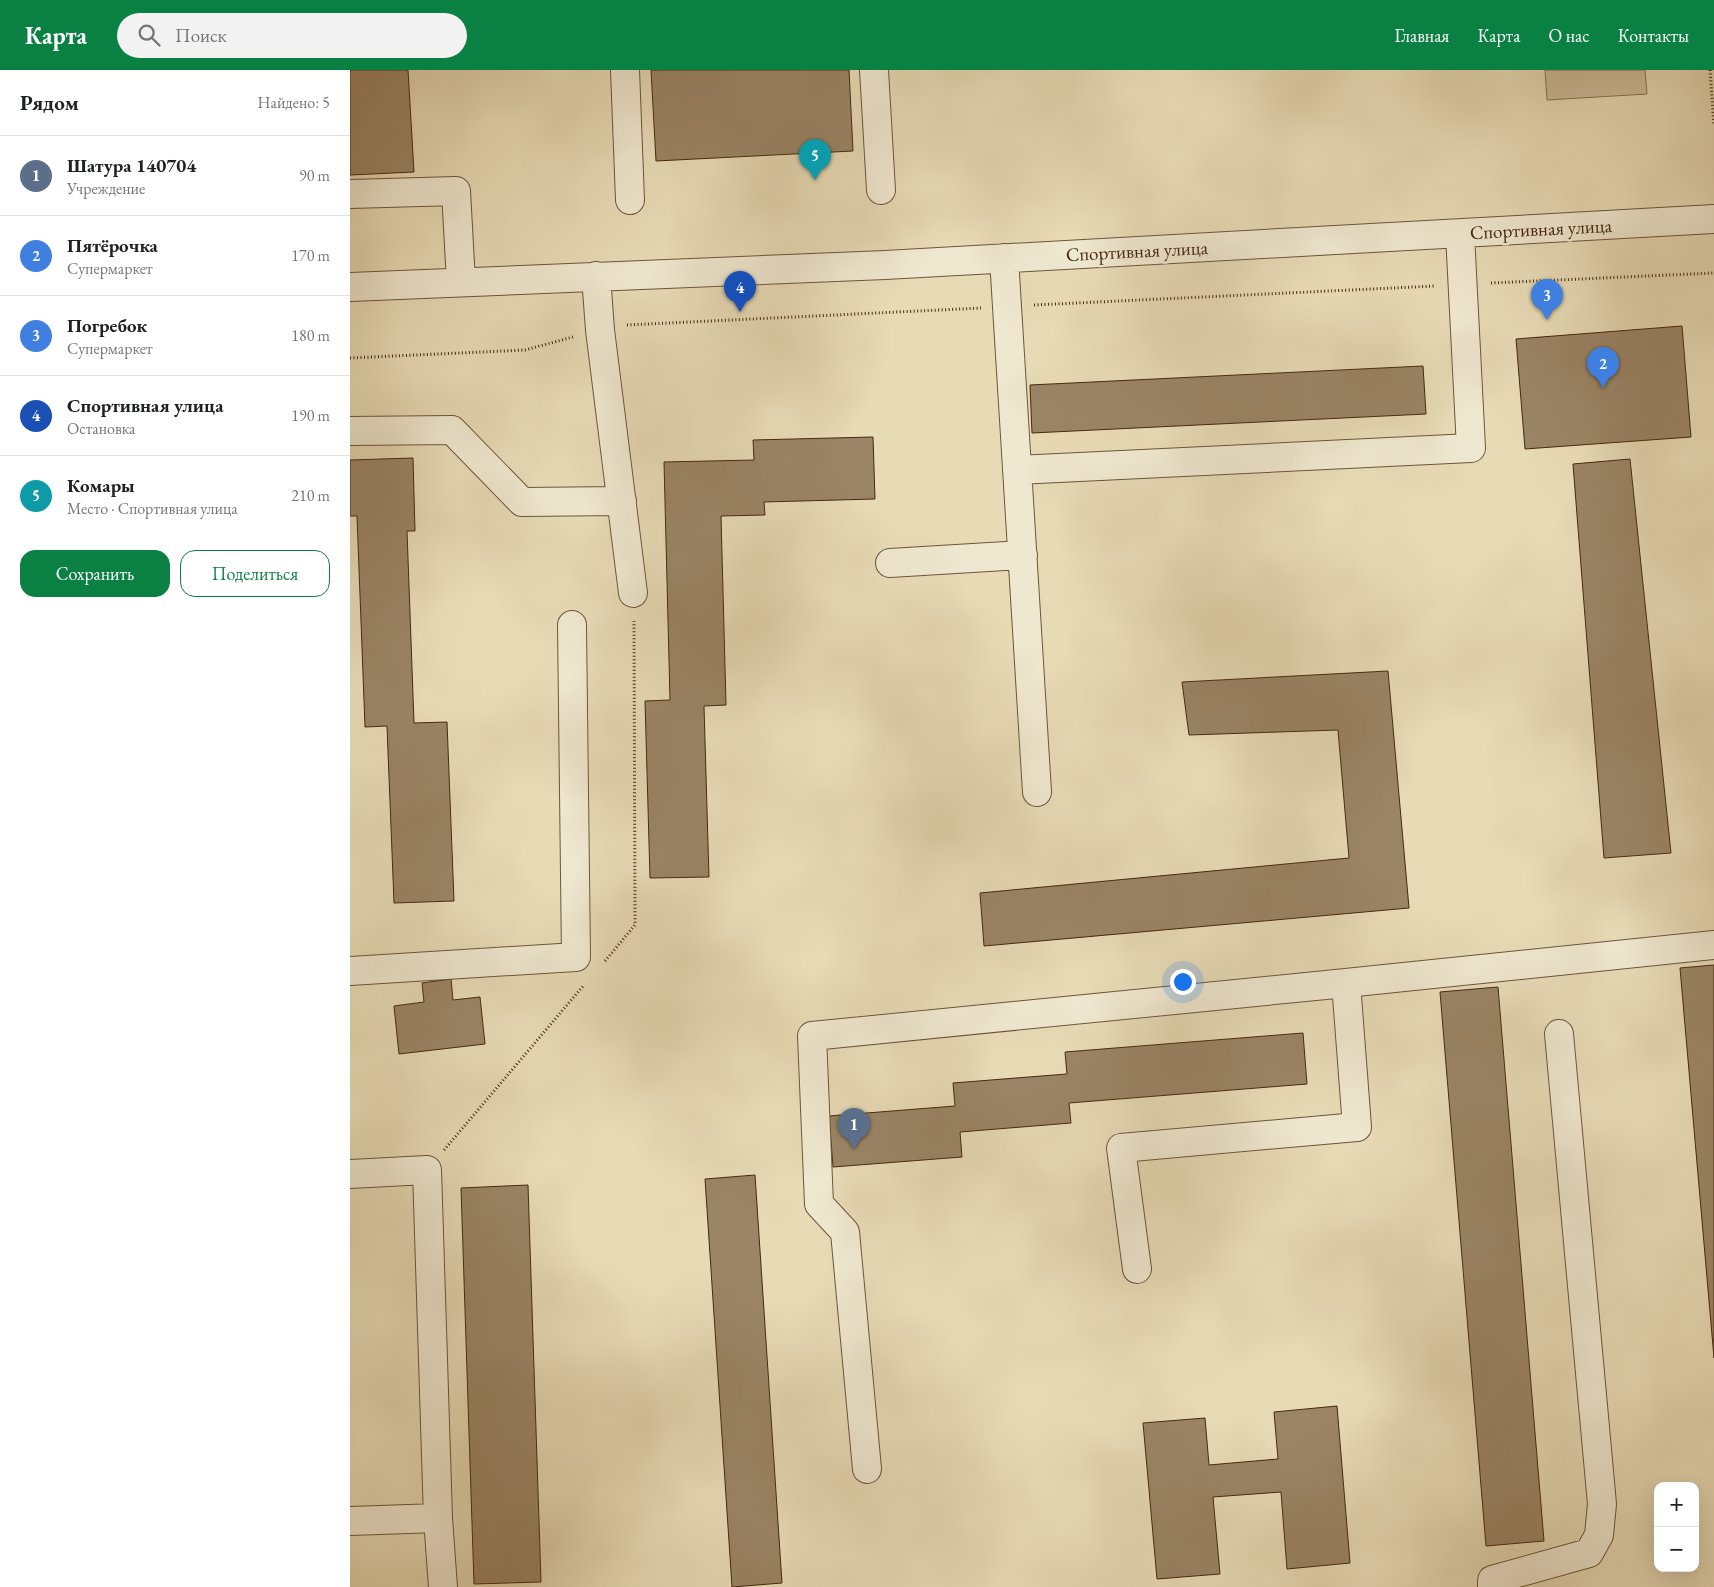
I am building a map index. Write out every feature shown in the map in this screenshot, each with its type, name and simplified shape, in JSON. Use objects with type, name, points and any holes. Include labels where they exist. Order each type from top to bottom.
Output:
[{"type":"street","points":[[625,70],[630,200]]},
{"type":"street","points":[[874,70],[881,190]]},
{"type":"street","points":[[350,194],[456,191],[461,282]]},
{"type":"street","name":"Спортивная улица","points":[[350,287],[885,265],[1460,234],[1714,218]]},
{"type":"street","points":[[1017,470],[1472,448],[1460,234]]},
{"type":"street","points":[[1004,258],[1038,792]]},
{"type":"street","points":[[596,276],[600,330],[633,593]]},
{"type":"street","points":[[350,431],[452,430],[522,502],[622,501]]},
{"type":"street","points":[[890,563],[1023,555]]},
{"type":"street","points":[[350,971],[576,957],[572,625]]},
{"type":"street","points":[[866,1469],[845,1232],[819,1204],[812,1036],[1346,984],[1714,945]]},
{"type":"street","points":[[1137,1269],[1121,1148],[1357,1127],[1346,984]]},
{"type":"street","points":[[1492,1587],[1492,1580],[1589,1553],[1599,1535],[1602,1504],[1559,1034]]},
{"type":"street","points":[[350,1174],[427,1170],[438,1518],[443,1587]]},
{"type":"street","points":[[350,1521],[438,1518]]},
{"type":"path","points":[[1710,70],[1714,126]]},
{"type":"shaded area","points":[[1545,70],[1645,70],[1647,94],[1547,100]]},
{"type":"building","points":[[350,70],[408,70],[414,172],[350,175]]},
{"type":"building","points":[[651,70],[849,70],[853,151],[656,161]]},
{"type":"building","points":[[1682,326],[1691,437],[1525,449],[1516,339]]},
{"type":"building","points":[[1423,366],[1426,414],[1032,433],[1030,385]]},
{"type":"building","points":[[873,437],[875,499],[764,502],[765,515],[721,516],[726,705],[704,706],[709,877],[650,878],[645,701],[670,700],[664,462],[754,460],[753,440]]},
{"type":"building","points":[[413,458],[415,531],[407,531],[414,723],[447,722],[454,901],[394,903],[387,726],[365,727],[357,516],[350,516],[350,460]]},
{"type":"building","points":[[1630,459],[1671,853],[1604,858],[1573,464]]},
{"type":"building","points":[[1388,671],[1409,908],[984,946],[980,893],[1349,858],[1338,730],[1189,735],[1182,682]]},
{"type":"building","points":[[1714,965],[1714,1358],[1680,968]]},
{"type":"building","points":[[451,979],[453,1000],[480,997],[485,1044],[399,1054],[394,1006],[424,1002],[422,983]]},
{"type":"building","points":[[1498,987],[1544,1541],[1486,1546],[1440,992]]},
{"type":"building","points":[[1303,1033],[1307,1084],[1069,1103],[1071,1123],[960,1132],[962,1157],[833,1167],[829,1116],[955,1106],[953,1083],[1067,1074],[1065,1052]]},
{"type":"building","points":[[755,1175],[782,1583],[732,1587],[705,1179]]},
{"type":"building","points":[[528,1185],[541,1582],[474,1584],[461,1188]]},
{"type":"building","points":[[1337,1406],[1350,1563],[1287,1569],[1281,1492],[1213,1497],[1220,1574],[1157,1579],[1143,1423],[1205,1418],[1209,1465],[1278,1459],[1274,1412]]},
{"type":"place","name":"Комары","points":[[815,180]]},
{"type":"place","name":"Спортивная улица","points":[[740,312]]},
{"type":"place","name":"Погребок","points":[[1547,320]]},
{"type":"place","name":"Пятёрочка","points":[[1603,388]]},
{"type":"place","name":"Шатура 140704","points":[[854,1149]]}]
